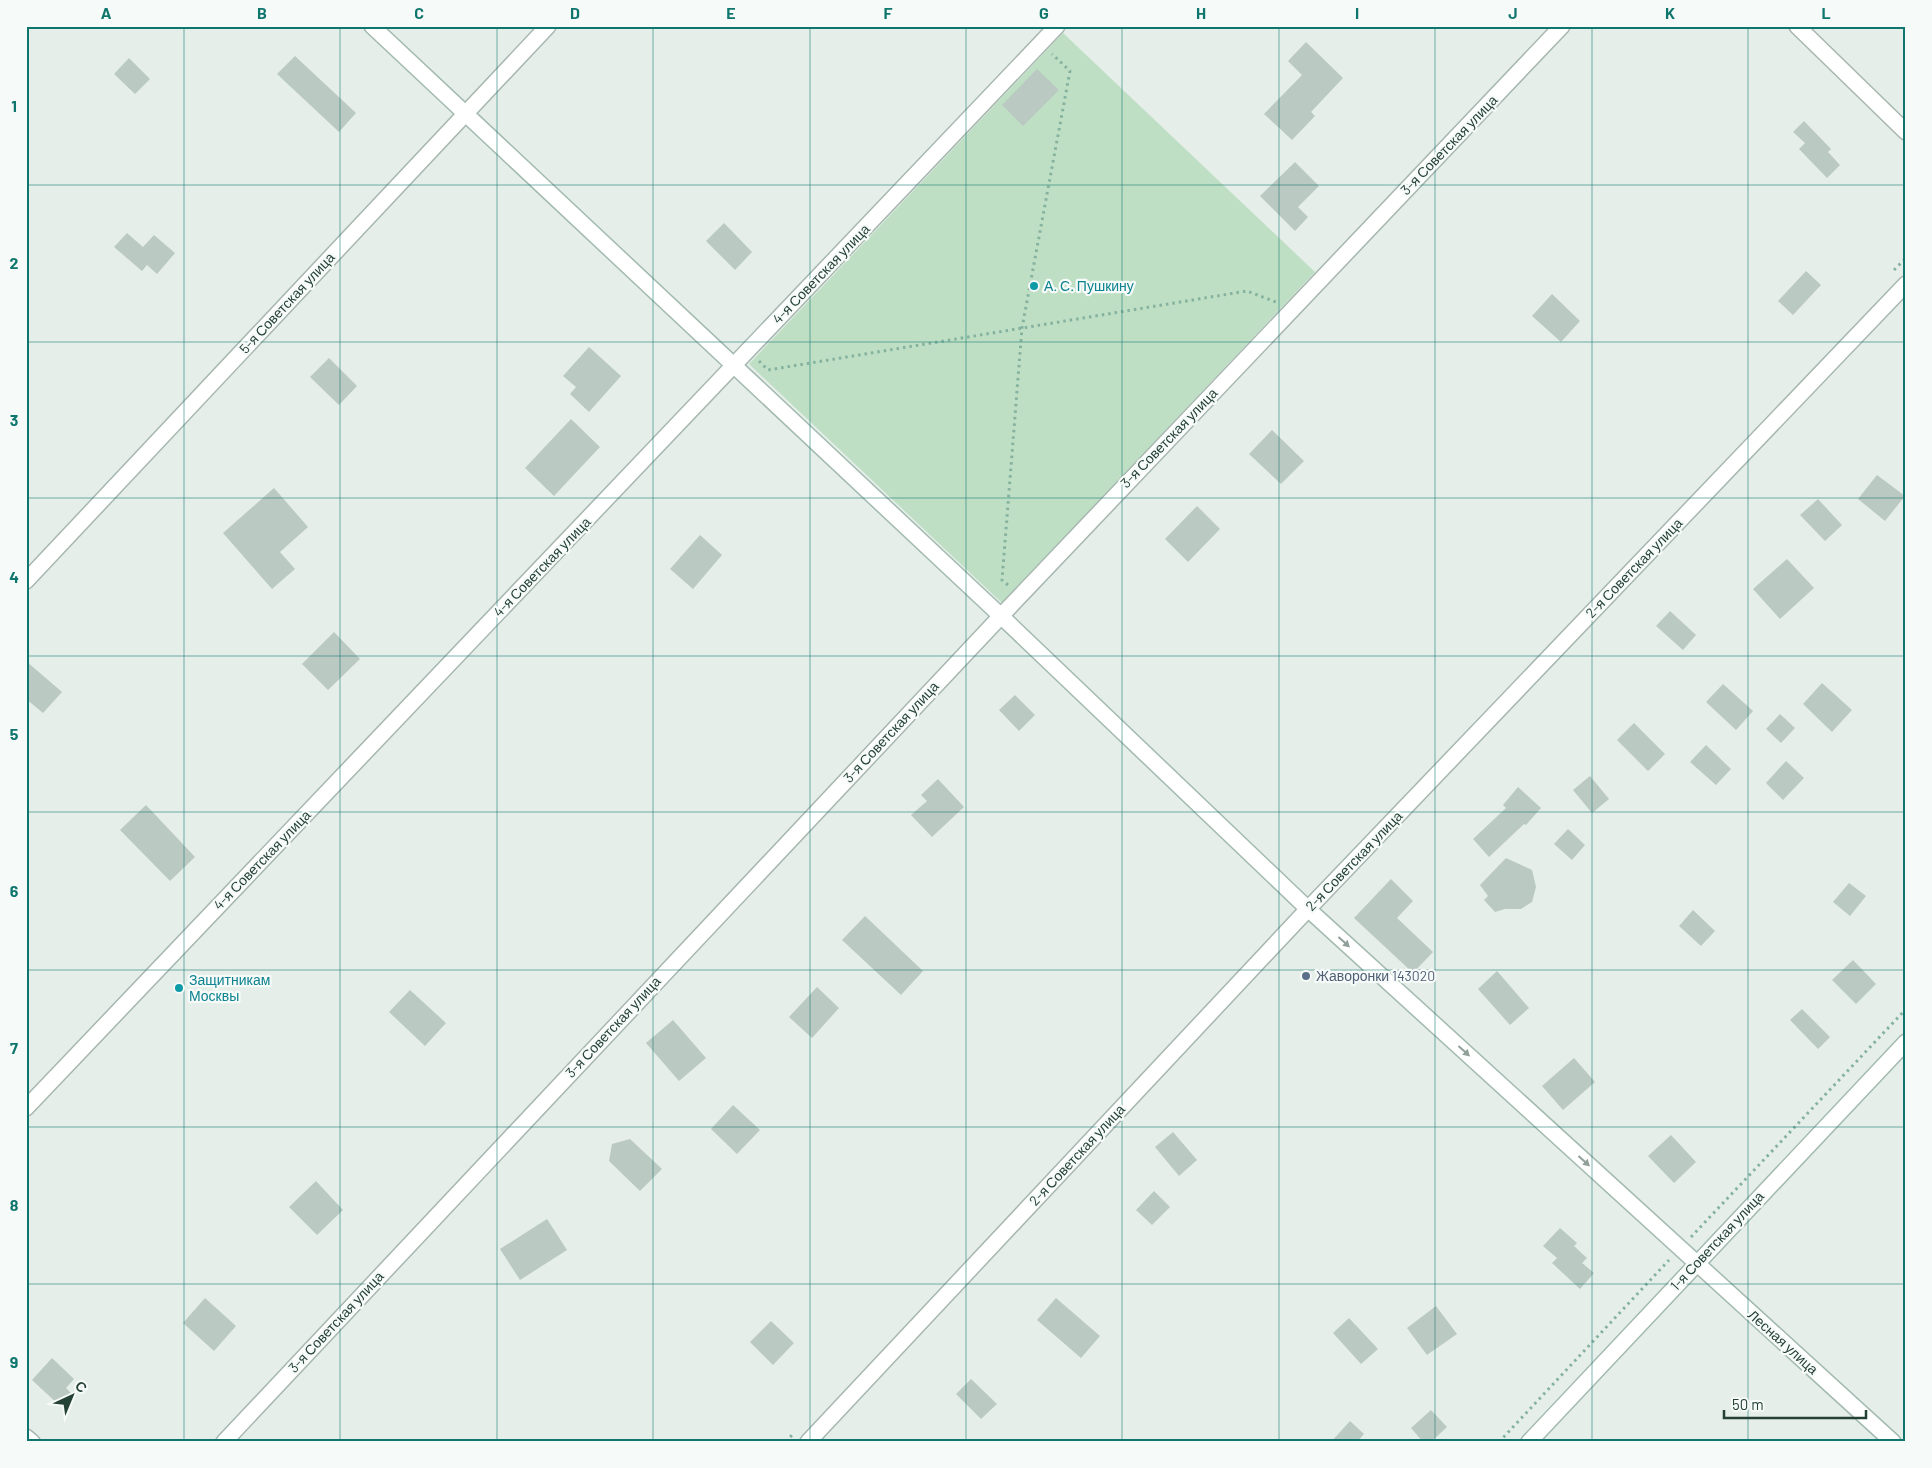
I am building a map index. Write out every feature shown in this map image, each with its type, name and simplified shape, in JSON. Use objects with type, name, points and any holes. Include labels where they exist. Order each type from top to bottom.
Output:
[{"type":"street","name":"Лесная улица","points":[[372,26],[1001,616],[1308,909],[1893,1442]]},
{"type":"street","name":"5-я Советская улица","points":[[26,581],[548,26]]},
{"type":"street","name":"4-я Советская улица","points":[[26,1108],[1057,26]]},
{"type":"street","name":"3-я Советская улица","points":[[224,1442],[1019,596],[1562,26]]},
{"type":"street","points":[[1797,26],[1906,132]]},
{"type":"street","name":"2-я Советская улица","points":[[808,1442],[1308,909],[1906,284]]},
{"type":"street","name":"1-я Советская улица","points":[[1529,1442],[1696,1263],[1903,1050]]},
{"type":"street","points":[[26,1437],[32,1442]]},
{"type":"path","points":[[1019,596],[1002,580],[1022,328],[1070,72],[1040,44]]},
{"type":"path","points":[[748,351],[768,370],[1248,291],[1292,309]]},
{"type":"path","points":[[1499,1442],[1906,1009]]},
{"type":"green space","points":[[1063,33],[1315,272],[1002,603],[749,364]]},
{"type":"building","points":[[1306,42],[1343,78],[1311,112],[1315,116],[1292,140],[1264,114],[1302,75],[1288,61]]},
{"type":"building","points":[[295,56],[356,113],[339,132],[277,74]]},
{"type":"building","points":[[129,58],[150,79],[135,94],[114,74]]},
{"type":"building","points":[[1037,69],[1059,90],[1023,126],[1002,105]]},
{"type":"building","points":[[1804,121],[1831,149],[1828,152],[1840,165],[1827,178],[1799,149],[1805,143],[1793,132]]},
{"type":"building","points":[[1295,162],[1319,186],[1298,207],[1308,217],[1295,231],[1260,196]]},
{"type":"building","points":[[724,223],[752,252],[735,270],[706,241]]},
{"type":"building","points":[[127,233],[143,247],[154,235],[175,253],[157,274],[147,265],[142,271],[114,247]]},
{"type":"building","points":[[1806,271],[1821,285],[1793,315],[1778,301]]},
{"type":"building","points":[[1552,294],[1580,321],[1561,342],[1532,316]]},
{"type":"building","points":[[589,347],[621,376],[589,412],[570,394],[576,387],[563,376]]},
{"type":"building","points":[[329,358],[357,386],[339,405],[310,377]]},
{"type":"building","points":[[571,419],[600,447],[554,496],[525,468]]},
{"type":"building","points":[[1272,430],[1304,461],[1281,484],[1249,454]]},
{"type":"building","points":[[1877,475],[1905,496],[1885,521],[1858,499]]},
{"type":"building","points":[[274,488],[308,527],[280,552],[295,569],[272,589],[223,533]]},
{"type":"building","points":[[1818,499],[1842,525],[1825,541],[1800,515]]},
{"type":"building","points":[[1197,506],[1220,529],[1188,562],[1165,539]]},
{"type":"building","points":[[700,535],[722,555],[693,589],[670,569]]},
{"type":"building","points":[[1787,559],[1814,588],[1780,619],[1753,589]]},
{"type":"building","points":[[1670,611],[1696,635],[1683,650],[1656,626]]},
{"type":"building","points":[[334,632],[360,659],[328,690],[302,664]]},
{"type":"building","points":[[26,661],[62,692],[43,713],[26,699]]},
{"type":"building","points":[[1822,683],[1852,710],[1832,732],[1803,704]]},
{"type":"building","points":[[1723,684],[1753,711],[1736,730],[1706,702]]},
{"type":"building","points":[[1015,695],[1035,715],[1019,731],[999,710]]},
{"type":"building","points":[[1780,714],[1795,728],[1781,743],[1766,729]]},
{"type":"building","points":[[1634,723],[1665,754],[1648,771],[1617,740]]},
{"type":"building","points":[[1706,745],[1731,769],[1716,785],[1690,762]]},
{"type":"building","points":[[1786,761],[1804,778],[1783,800],[1766,783]]},
{"type":"building","points":[[1590,776],[1609,799],[1592,813],[1573,790]]},
{"type":"building","points":[[938,779],[964,807],[932,837],[911,815],[927,801],[921,795]]},
{"type":"building","points":[[1518,787],[1541,808],[1526,825],[1524,824],[1489,857],[1473,839],[1506,808],[1503,805]]},
{"type":"building","points":[[146,805],[195,857],[170,881],[120,830]]},
{"type":"building","points":[[1568,829],[1585,845],[1572,860],[1554,844]]},
{"type":"building","points":[[1506,858],[1532,870],[1536,887],[1532,902],[1521,909],[1505,909],[1495,912],[1484,900],[1488,896],[1480,885]]},
{"type":"building","points":[[1391,879],[1413,901],[1397,918],[1433,952],[1413,973],[1354,918]]},
{"type":"building","points":[[1849,883],[1866,896],[1850,916],[1833,902]]},
{"type":"building","points":[[1693,910],[1715,931],[1701,946],[1679,926]]},
{"type":"building","points":[[865,916],[923,971],[901,995],[842,940]]},
{"type":"building","points":[[1853,960],[1876,984],[1856,1004],[1832,980]]},
{"type":"building","points":[[1497,971],[1529,1008],[1510,1025],[1478,989]]},
{"type":"building","points":[[817,987],[839,1008],[812,1038],[789,1017]]},
{"type":"building","points":[[410,990],[446,1023],[425,1046],[389,1012]]},
{"type":"building","points":[[1802,1009],[1830,1037],[1818,1049],[1790,1020]]},
{"type":"building","points":[[673,1020],[706,1058],[679,1081],[646,1043]]},
{"type":"building","points":[[1574,1058],[1595,1082],[1563,1110],[1542,1086]]},
{"type":"building","points":[[733,1105],[760,1130],[737,1154],[711,1129]]},
{"type":"building","points":[[1173,1132],[1197,1160],[1179,1176],[1155,1147]]},
{"type":"building","points":[[1671,1135],[1696,1162],[1674,1183],[1648,1156]]},
{"type":"building","points":[[630,1139],[662,1169],[640,1191],[609,1161],[612,1144]]},
{"type":"building","points":[[316,1181],[343,1210],[317,1235],[289,1207]]},
{"type":"building","points":[[1154,1191],[1170,1207],[1152,1225],[1136,1210]]},
{"type":"building","points":[[547,1219],[567,1250],[520,1280],[500,1249]]},
{"type":"building","points":[[1560,1228],[1577,1243],[1574,1246],[1587,1258],[1582,1263],[1594,1273],[1580,1289],[1552,1263],[1557,1258],[1543,1246]]},
{"type":"building","points":[[205,1298],[236,1326],[214,1351],[183,1323]]},
{"type":"building","points":[[1056,1298],[1100,1336],[1081,1358],[1037,1320]]},
{"type":"building","points":[[1436,1306],[1457,1334],[1427,1355],[1407,1328]]},
{"type":"building","points":[[1349,1318],[1378,1349],[1361,1364],[1333,1333]]},
{"type":"building","points":[[771,1321],[794,1343],[773,1365],[750,1342]]},
{"type":"building","points":[[52,1358],[74,1379],[66,1388],[71,1393],[59,1405],[32,1380]]},
{"type":"building","points":[[971,1379],[997,1404],[981,1419],[956,1394]]},
{"type":"building","points":[[1431,1410],[1447,1427],[1431,1442],[1423,1442],[1411,1428]]},
{"type":"building","points":[[1350,1421],[1364,1434],[1357,1442],[1331,1442]]},
{"type":"place","name":"А. С. Пушкину","points":[[1034,286]]},
{"type":"place","name":"Жаворонки 143020","points":[[1306,976]]},
{"type":"place","name":"Защитникам Москвы","points":[[179,988]]}]
